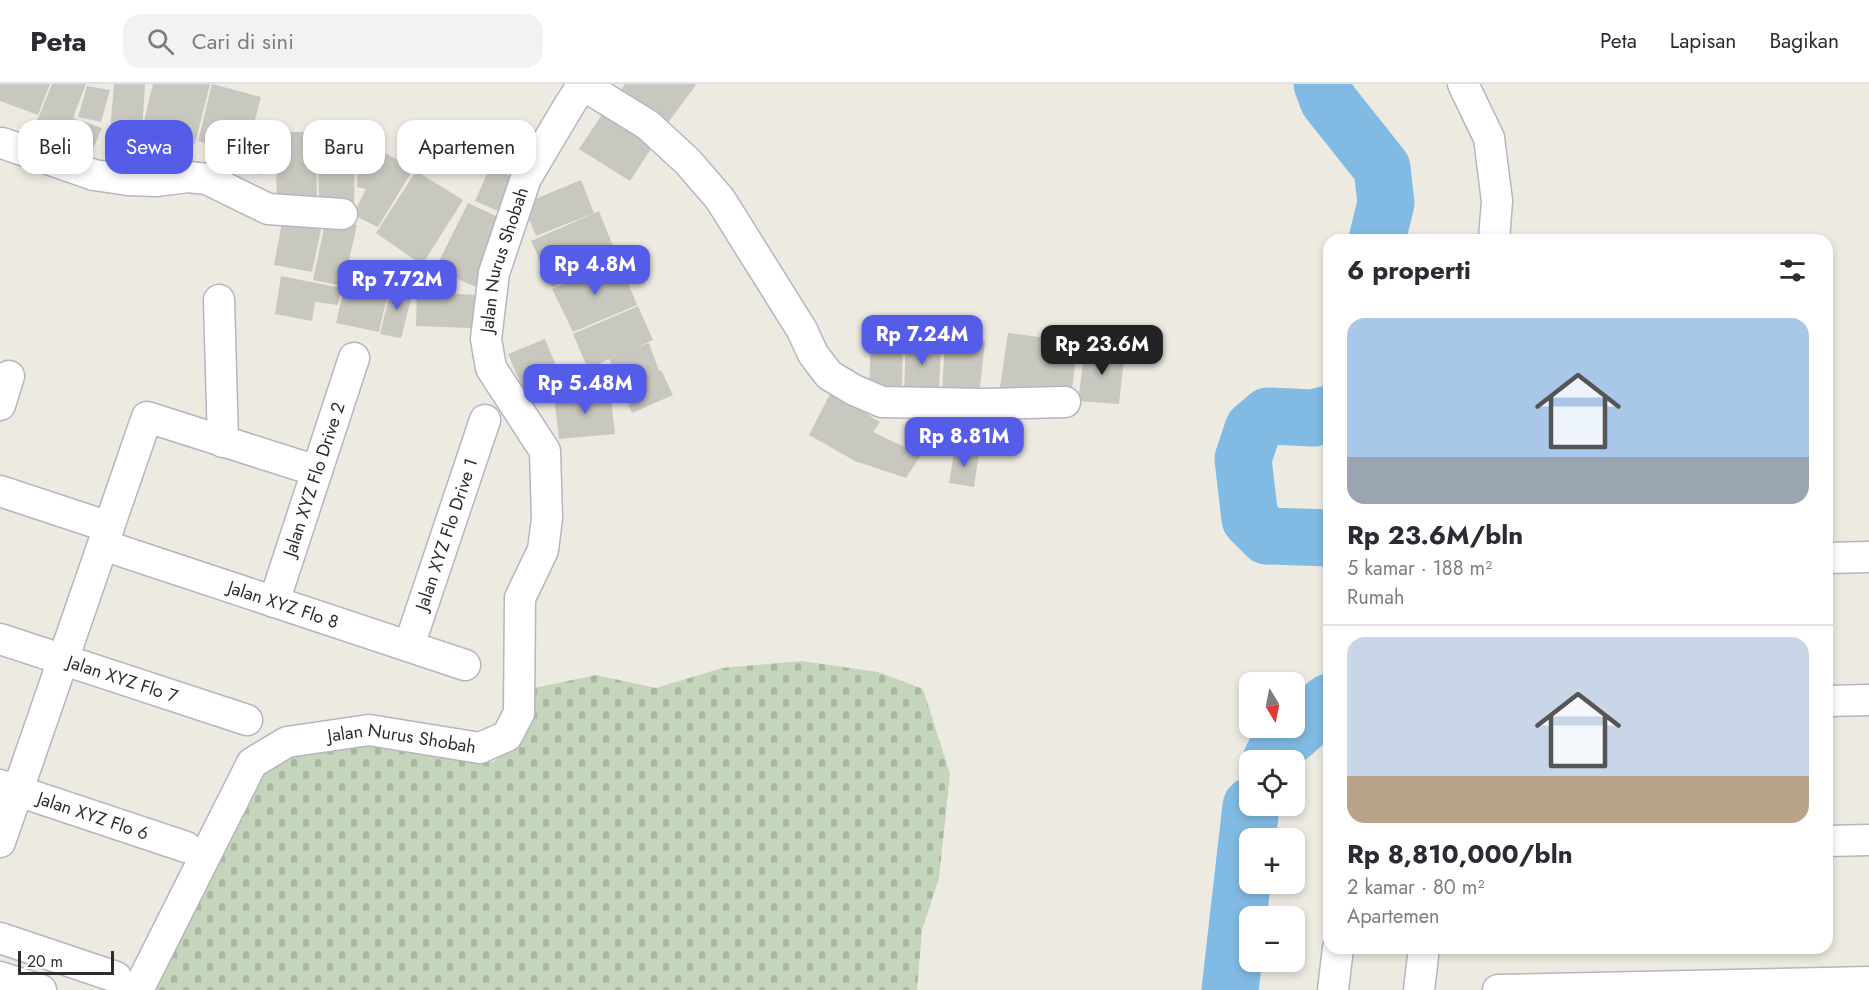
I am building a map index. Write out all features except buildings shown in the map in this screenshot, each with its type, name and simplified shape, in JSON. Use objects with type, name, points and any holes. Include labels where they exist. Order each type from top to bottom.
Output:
[{"type":"street","points":[[583,84],[648,125],[688,162],[720,199],[802,330],[813,354],[829,375],[854,390],[882,402],[983,404],[1065,402]]},
{"type":"street","name":"Jalan Nurus Shobah","points":[[127,984],[252,763],[287,742],[369,730],[480,748],[507,736],[519,713],[520,598],[543,550],[547,518],[545,451],[491,368],[486,339],[494,273],[526,178],[583,84]]},
{"type":"street","points":[[1463,84],[1489,138],[1497,201],[1494,234]]},
{"type":"street","points":[[1,140],[94,174],[128,180],[156,181],[188,177],[207,179],[268,209],[342,214]]},
{"type":"street","points":[[219,300],[223,442]]},
{"type":"street","name":"Jalan XYZ Flo Drive 2","points":[[274,602],[354,358]]},
{"type":"street","points":[[0,405],[9,376]]},
{"type":"street","points":[[0,842],[9,788],[63,659],[147,417],[316,471]]},
{"type":"street","name":"Jalan XYZ Flo Drive 1","points":[[409,646],[485,420]]},
{"type":"street","name":"Jalan XYZ Flo 8","points":[[0,491],[106,536],[274,602],[465,665]]},
{"type":"street","points":[[1833,558],[1869,557]]},
{"type":"street","name":"Jalan XYZ Flo 7","points":[[0,639],[247,720]]},
{"type":"street","points":[[1833,701],[1869,700]]},
{"type":"street","name":"Jalan XYZ Flo 6","points":[[9,788],[186,847]]},
{"type":"street","points":[[1833,841],[1869,840]]},
{"type":"street","points":[[0,938],[127,984]]},
{"type":"street","points":[[1333,990],[1337,954]]},
{"type":"street","points":[[1419,990],[1423,954]]},
{"type":"street","points":[[0,977],[41,990]]},
{"type":"street","points":[[1498,990],[1869,982]]},
{"type":"green space","points":[[802,661],[878,672],[923,689],[950,774],[939,878],[922,930],[917,990],[147,990],[259,773],[301,751],[341,742],[493,762],[519,742],[533,719],[534,688],[596,675],[656,688],[722,668]]},
{"type":"waterway","points":[[1322,84],[1328,100],[1382,168],[1386,203],[1378,234]]},
{"type":"waterway","points":[[1323,416],[1313,418],[1268,416],[1253,429],[1243,459],[1250,519],[1267,536],[1323,538]]},
{"type":"waterway","points":[[1276,750],[1323,707]]},
{"type":"waterway","points":[[1230,990],[1250,816]]}]
